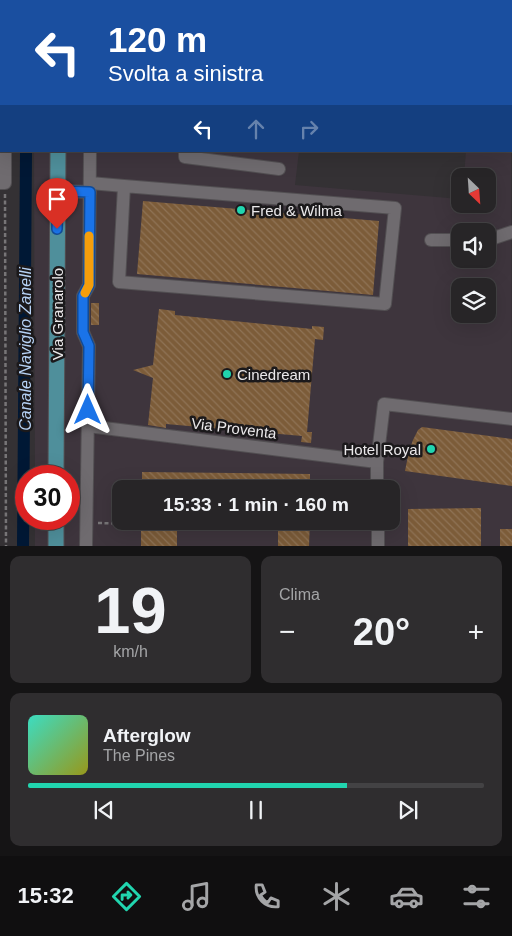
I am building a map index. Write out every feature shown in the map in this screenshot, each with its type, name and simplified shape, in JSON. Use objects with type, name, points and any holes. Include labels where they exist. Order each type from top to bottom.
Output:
[{"type":"main road","name":"Via Granarolo","points":[[56,465],[58,152]]},
{"type":"main road","points":[[56,530],[56,546]]},
{"type":"street","points":[[2,183],[5,152]]},
{"type":"street","name":"Via Granarolo","points":[[86,546],[89,346],[83,332],[83,296],[89,285],[90,152]]},
{"type":"street","points":[[185,152],[185,156],[279,169]]},
{"type":"street","points":[[58,191],[124,186],[395,208],[385,304],[119,282],[124,186]]},
{"type":"street","points":[[496,237],[512,232]]},
{"type":"street","points":[[430,240],[451,240]]},
{"type":"street","points":[[377,480],[377,462],[384,404],[512,419]]},
{"type":"street","name":"Via Proventa","points":[[88,426],[377,462]]},
{"type":"street","points":[[378,530],[378,546]]},
{"type":"path","points":[[2,183],[6,546]]},
{"type":"path","points":[[87,523],[112,523]]},
{"type":"shaded area","points":[[34,152],[299,152],[295,185],[451,198],[451,213],[496,213],[496,168],[465,168],[466,152],[511,152],[512,546],[35,546],[35,530],[80,530],[80,465],[35,465]]},
{"type":"building","points":[[143,201],[379,221],[373,295],[137,274]]},
{"type":"building","points":[[91,303],[99,303],[99,325],[91,325]]},
{"type":"building","name":"Cinedream","points":[[159,309],[175,311],[175,315],[312,329],[312,326],[324,327],[323,340],[315,339],[307,432],[312,432],[311,443],[301,442],[302,436],[166,424],[166,428],[148,425],[153,378],[133,370],[153,365]]},
{"type":"building","points":[[422,427],[512,439],[512,486],[405,471],[413,440],[418,430]]},
{"type":"building","points":[[142,472],[310,474],[310,480],[142,480]]},
{"type":"building","points":[[481,508],[481,546],[408,546],[408,509]]},
{"type":"building","points":[[500,529],[512,529],[512,546],[500,546]]},
{"type":"building","points":[[141,530],[177,530],[177,546],[141,546]]},
{"type":"building","points":[[278,530],[310,530],[309,546],[278,546]]},
{"type":"waterway","name":"Canale Naviglio Zanelli","points":[[23,546],[26,152]]},
{"type":"slow traffic","points":[[85,293],[89,285],[89,236]]},
{"type":"place","name":"Fred & Wilma","points":[[241,210]]},
{"type":"place","name":"Cinedream","points":[[227,374]]},
{"type":"place","name":"Hotel Royal","points":[[431,449]]},
{"type":"route","points":[[57,229],[58,191],[90,192],[89,285],[83,296],[83,332],[89,346],[88,410]]}]
